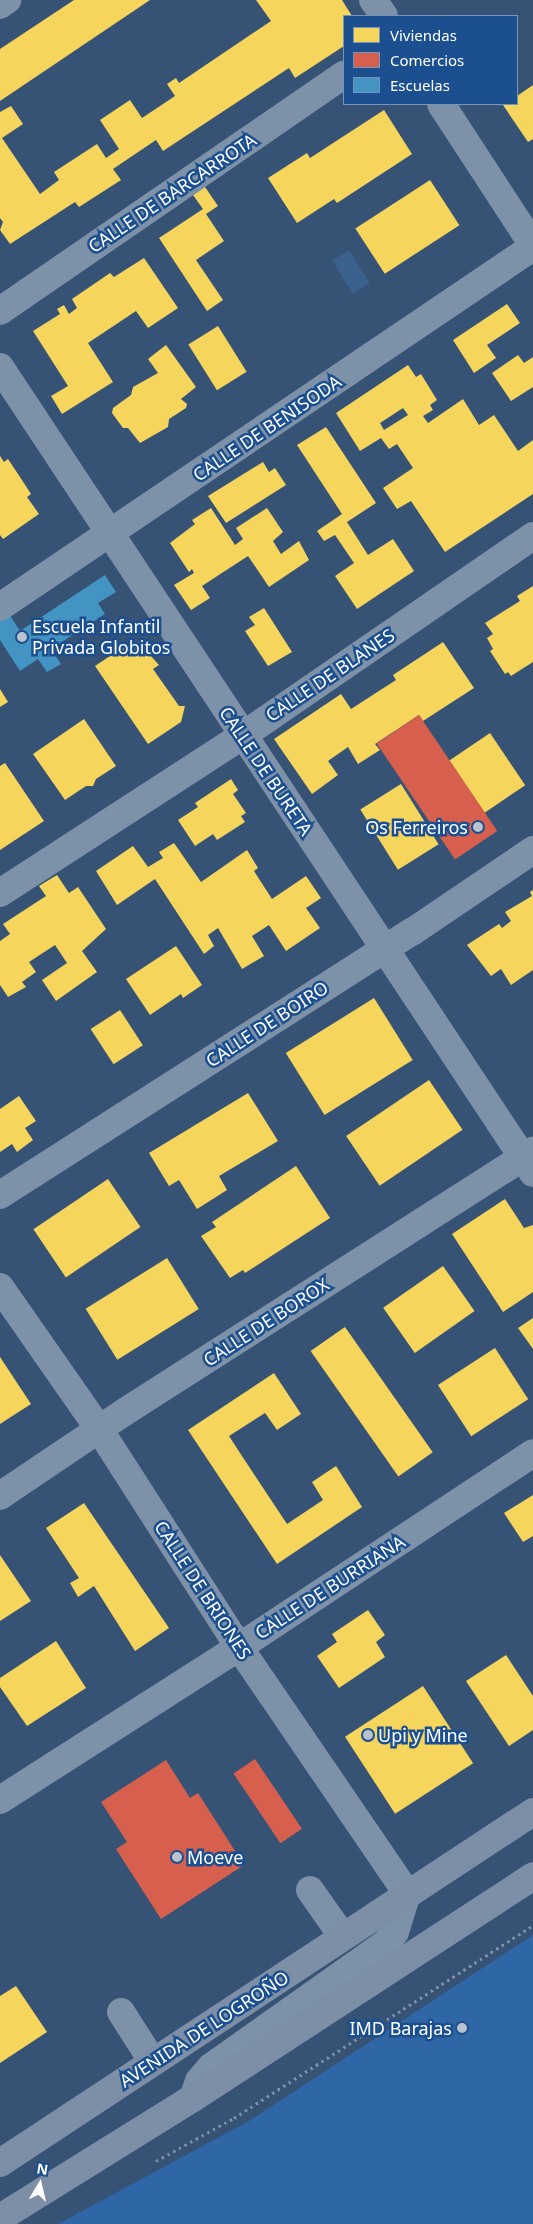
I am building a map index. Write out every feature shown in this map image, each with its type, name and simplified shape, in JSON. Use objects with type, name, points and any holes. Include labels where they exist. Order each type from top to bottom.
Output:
[{"type":"main road","name":"AVENIDA DE LOGROÑO","points":[[0,2163],[407,1893],[533,1812]]},
{"type":"main road","points":[[7,2208],[193,2098],[533,1876]]},
{"type":"street","points":[[0,5],[7,0]]},
{"type":"street","points":[[374,0],[383,15]]},
{"type":"street","name":"CALLE DE BARCARROTA","points":[[0,311],[343,76]]},
{"type":"street","points":[[442,105],[533,246]]},
{"type":"street","name":"CALLE DE BENISODA","points":[[0,607],[533,246]]},
{"type":"street","name":"CALLE DE BURETA","points":[[0,367],[242,736],[530,1161]]},
{"type":"street","name":"CALLE DE BLANES","points":[[0,893],[242,736],[533,536]]},
{"type":"street","name":"CALLE DE BOIRO","points":[[0,1195],[533,850]]},
{"type":"street","name":"CALLE DE BOROX","points":[[0,1496],[99,1429],[530,1161]]},
{"type":"street","name":"CALLE DE BRIONES","points":[[0,1287],[99,1429],[239,1647],[407,1893]]},
{"type":"street","name":"CALLE DE BURRIANA","points":[[0,1800],[239,1647],[533,1453]]},
{"type":"street","points":[[310,1890],[343,1937]]},
{"type":"street","name":"AVENIDA DE LOGROÑO","points":[[193,2098],[200,2081],[211,2067],[386,1943],[395,1932],[407,1893]]},
{"type":"street","points":[[121,2012],[153,2062]]},
{"type":"path","points":[[146,2166],[234,2118],[533,1925]]},
{"type":"shaded area","points":[[349,250],[370,283],[353,294],[332,261]]},
{"type":"shaded area","name":"IMD Barajas","points":[[533,1935],[533,2224],[58,2224],[249,2121]]},
{"type":"building: Viviendas","points":[[74,0],[150,0],[0,101],[0,49]]},
{"type":"building: Viviendas","points":[[256,0],[342,0],[351,15],[343,15],[343,47],[295,78],[289,68],[163,151],[156,140],[113,169],[121,180],[79,207],[75,202],[10,244],[0,230],[3,222],[0,218],[0,112],[11,106],[23,124],[2,138],[40,194],[59,180],[54,172],[97,144],[106,158],[119,149],[100,120],[130,100],[142,118],[175,96],[167,84],[176,78],[179,83],[271,21]]},
{"type":"building: Viviendas","points":[[533,85],[533,139],[528,142],[503,105],[518,105],[518,95]]},
{"type":"building: Viviendas","points":[[384,110],[412,154],[337,203],[334,199],[297,223],[268,178],[307,153],[310,158]]},
{"type":"building: Viviendas","points":[[430,180],[459,225],[385,274],[355,228]]},
{"type":"building: Viviendas","points":[[205,187],[218,206],[206,214],[224,241],[196,260],[223,300],[207,311],[159,238],[203,209],[193,195]]},
{"type":"building: Viviendas","points":[[144,258],[178,308],[148,328],[136,311],[88,343],[113,382],[62,414],[51,396],[68,386],[33,331],[60,314],[57,309],[64,305],[69,314],[77,308],[72,299],[110,273],[114,277]]},
{"type":"building: Viviendas","points":[[507,304],[520,323],[487,345],[496,358],[474,373],[453,340]]},
{"type":"building: Viviendas","points":[[218,326],[247,372],[217,390],[188,345]]},
{"type":"building: Viviendas","points":[[166,345],[196,387],[181,399],[187,404],[186,408],[169,419],[168,427],[140,443],[128,428],[123,428],[112,413],[113,408],[131,395],[133,387],[158,373],[148,359]]},
{"type":"building: Viviendas","points":[[518,355],[524,363],[533,357],[533,387],[511,401],[492,373]]},
{"type":"building: Viviendas","points":[[408,365],[416,377],[421,374],[437,400],[430,405],[433,410],[423,416],[428,423],[463,399],[479,425],[494,415],[518,451],[533,440],[533,494],[445,552],[411,501],[397,509],[383,488],[413,468],[397,444],[389,449],[381,438],[360,451],[336,413]],"holes":[[[403,408],[408,415],[384,430],[380,423]]]},
{"type":"building: Viviendas","points":[[326,427],[376,503],[347,522],[368,555],[393,539],[414,571],[357,609],[335,576],[354,563],[335,535],[324,541],[317,531],[342,514],[297,445]]},
{"type":"building: Viviendas","points":[[0,456],[4,462],[8,459],[31,494],[27,497],[39,514],[3,539],[0,535]]},
{"type":"building: Viviendas","points":[[263,462],[269,472],[275,468],[286,485],[226,523],[208,496]]},
{"type":"building: Viviendas","points":[[211,508],[235,545],[243,539],[236,528],[267,508],[283,532],[273,541],[281,554],[299,541],[309,560],[269,587],[248,556],[202,586],[210,598],[191,610],[174,585],[194,573],[192,569],[189,572],[170,543],[195,524],[192,520]]},
{"type":"building: Viviendas","points":[[533,586],[533,662],[511,676],[508,672],[505,674],[490,651],[493,649],[487,638],[493,634],[485,623],[520,601],[517,596]]},
{"type":"building: Viviendas","points":[[264,608],[292,652],[268,666],[245,631],[255,625],[249,617]]},
{"type":"building: Viviendas","points":[[138,642],[159,665],[153,669],[179,706],[185,706],[181,722],[148,744],[95,666],[128,644],[131,648]]},
{"type":"building: Viviendas","points":[[443,642],[474,688],[423,721],[419,715],[375,744],[380,750],[358,764],[348,747],[328,761],[338,775],[312,794],[274,739],[341,694],[351,709],[396,680],[393,675]]},
{"type":"building: Viviendas","points":[[0,689],[8,702],[0,707]]},
{"type":"building: Viviendas","points":[[84,719],[116,766],[96,779],[93,786],[86,786],[65,800],[33,754]]},
{"type":"building: Viviendas","points":[[490,733],[525,785],[485,813],[449,760]]},
{"type":"building: Viviendas","points":[[5,763],[44,821],[0,850],[0,766]]},
{"type":"building: Viviendas","points":[[231,779],[238,790],[233,794],[246,813],[241,816],[245,822],[217,840],[213,834],[195,846],[178,820],[198,807],[195,803]]},
{"type":"building: Viviendas","points":[[401,784],[439,844],[398,870],[360,809]]},
{"type":"building: Viviendas","points":[[174,843],[201,882],[247,850],[258,868],[254,871],[272,899],[306,876],[321,898],[306,908],[320,928],[286,951],[269,925],[252,936],[264,956],[242,969],[218,928],[208,935],[214,946],[204,954],[155,879],[117,905],[96,871],[133,846],[148,867],[163,858],[159,852]]},
{"type":"building: Viviendas","points":[[57,875],[69,893],[78,887],[106,929],[82,951],[97,972],[56,1001],[42,980],[67,963],[55,945],[29,962],[36,972],[22,982],[26,987],[8,997],[0,985],[0,941],[10,934],[3,924],[46,896],[39,886]]},
{"type":"building: Viviendas","points":[[533,890],[533,970],[511,985],[501,969],[491,976],[467,945],[499,924],[502,928],[511,921],[505,912],[532,896],[530,892]]},
{"type":"building: Viviendas","points":[[176,946],[202,985],[183,998],[181,994],[150,1015],[126,979]]},
{"type":"building: Viviendas","points":[[374,998],[413,1060],[324,1115],[286,1053]]},
{"type":"building: Viviendas","points":[[120,1010],[143,1045],[114,1064],[91,1029]]},
{"type":"building: Viviendas","points":[[429,1080],[463,1130],[380,1186],[346,1136]]},
{"type":"building: Viviendas","points":[[248,1093],[278,1141],[219,1176],[227,1190],[197,1209],[179,1180],[169,1186],[149,1153]]},
{"type":"building: Viviendas","points":[[19,1096],[36,1121],[25,1128],[33,1140],[17,1152],[12,1144],[0,1152],[0,1109]]},
{"type":"building: Viviendas","points":[[296,1166],[330,1218],[245,1273],[243,1270],[230,1278],[201,1236],[216,1227],[212,1222]]},
{"type":"building: Viviendas","points":[[108,1179],[140,1227],[66,1277],[33,1229]]},
{"type":"building: Viviendas","points":[[505,1199],[524,1228],[533,1225],[533,1292],[503,1312],[452,1234]]},
{"type":"building: Viviendas","points":[[167,1258],[199,1309],[117,1360],[86,1309]]},
{"type":"building: Viviendas","points":[[443,1266],[475,1311],[415,1353],[383,1308]]},
{"type":"building: Viviendas","points":[[533,1318],[533,1349],[518,1328]]},
{"type":"building: Viviendas","points":[[345,1327],[433,1452],[398,1476],[311,1351]]},
{"type":"building: Viviendas","points":[[495,1348],[528,1399],[471,1436],[438,1385]]},
{"type":"building: Viviendas","points":[[0,1357],[31,1404],[0,1424]]},
{"type":"building: Viviendas","points":[[274,1373],[301,1414],[277,1430],[265,1413],[229,1436],[240,1453],[287,1524],[323,1500],[312,1482],[336,1466],[362,1507],[277,1564],[188,1430]]},
{"type":"building: Viviendas","points":[[533,1495],[533,1536],[523,1542],[504,1513]]},
{"type":"building: Viviendas","points":[[84,1503],[169,1628],[135,1651],[94,1586],[78,1597],[70,1583],[79,1578],[46,1528]]},
{"type":"building: Viviendas","points":[[0,1555],[31,1601],[0,1621]]},
{"type":"building: Viviendas","points":[[368,1610],[385,1635],[376,1642],[385,1657],[339,1688],[317,1656],[337,1642],[332,1634]]},
{"type":"building: Viviendas","points":[[56,1641],[86,1688],[27,1726],[0,1687],[0,1678]]},
{"type":"building: Viviendas","points":[[506,1655],[533,1696],[533,1730],[509,1746],[466,1681]]},
{"type":"building: Viviendas","points":[[423,1686],[473,1763],[395,1814],[345,1737]]},
{"type":"building: Viviendas","points":[[16,1986],[47,2032],[0,2063],[0,1996]]},
{"type":"building: Comercios","points":[[419,715],[497,831],[455,860],[377,744]]},
{"type":"building: Comercios","points":[[255,1759],[302,1829],[280,1843],[233,1774]]},
{"type":"building: Comercios","points":[[166,1760],[190,1798],[198,1793],[244,1865],[161,1919],[116,1849],[127,1842],[101,1802]]},
{"type":"building: Escuelas","points":[[105,575],[116,592],[98,603],[105,614],[51,649],[61,664],[47,672],[38,659],[20,671],[0,640],[0,620],[9,614],[20,631]]},
{"type":"place","name":"Escuela Infantil Privada Globitos","points":[[22,637]]},
{"type":"place","name":"Os Ferreiros","points":[[478,827]]},
{"type":"place","name":"Upi y Mine","points":[[368,1735]]},
{"type":"place","name":"Moeve","points":[[177,1857]]},
{"type":"place","name":"IMD Barajas","points":[[462,2028]]}]
